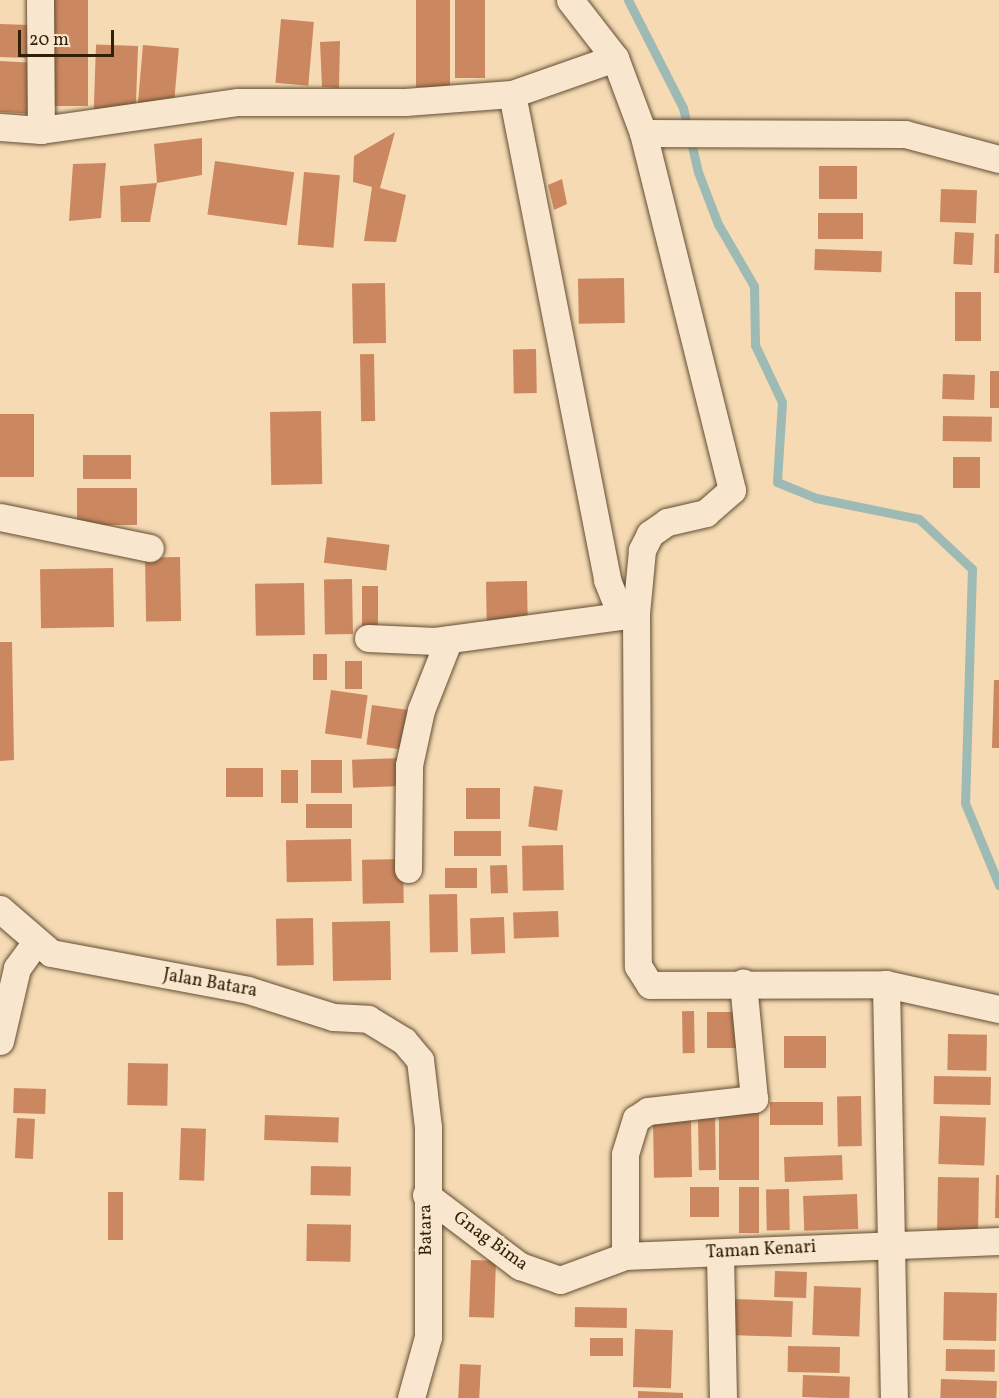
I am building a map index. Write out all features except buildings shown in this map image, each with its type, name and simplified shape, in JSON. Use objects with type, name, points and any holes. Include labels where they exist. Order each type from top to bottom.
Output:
[{"type":"street","points":[[40,0],[41,129]]},
{"type":"street","points":[[570,0],[615,58],[656,133],[732,490],[706,513],[667,522],[650,534],[642,550],[628,614],[641,978],[650,985],[886,984],[999,1009]]},
{"type":"street","points":[[0,127],[41,129],[238,102],[405,102],[512,94],[615,58]]},
{"type":"street","points":[[512,94],[607,580],[628,614]]},
{"type":"street","points":[[656,133],[706,130],[905,134],[999,159]]},
{"type":"street","points":[[0,517],[150,548]]},
{"type":"street","points":[[368,638],[449,639],[628,614]]},
{"type":"street","points":[[408,868],[409,765],[421,711],[449,639]]},
{"type":"street","name":"Jalan Batara","points":[[0,909],[35,943],[74,961],[248,990],[333,1017],[368,1019],[404,1041],[420,1060]]},
{"type":"street","points":[[0,1041],[17,968],[35,943]]},
{"type":"street","points":[[625,1256],[625,1154],[642,1113],[754,1099],[743,983]]},
{"type":"street","points":[[886,984],[894,1398]]},
{"type":"street","name":"Batara","points":[[411,1398],[428,1336],[426,1195],[428,1127],[420,1060]]},
{"type":"street","name":"Gnag Bima","points":[[426,1195],[533,1274],[571,1279],[625,1256]]},
{"type":"street","name":"Taman Kenari","points":[[625,1256],[892,1250],[999,1241]]},
{"type":"street","points":[[892,1250],[999,1258]]},
{"type":"street","points":[[720,1255],[723,1398]]},
{"type":"waterway","points":[[628,0],[683,108],[698,172],[718,224],[754,286],[755,345],[782,402],[777,482],[816,498],[919,519],[972,569],[965,803],[999,885]]}]
